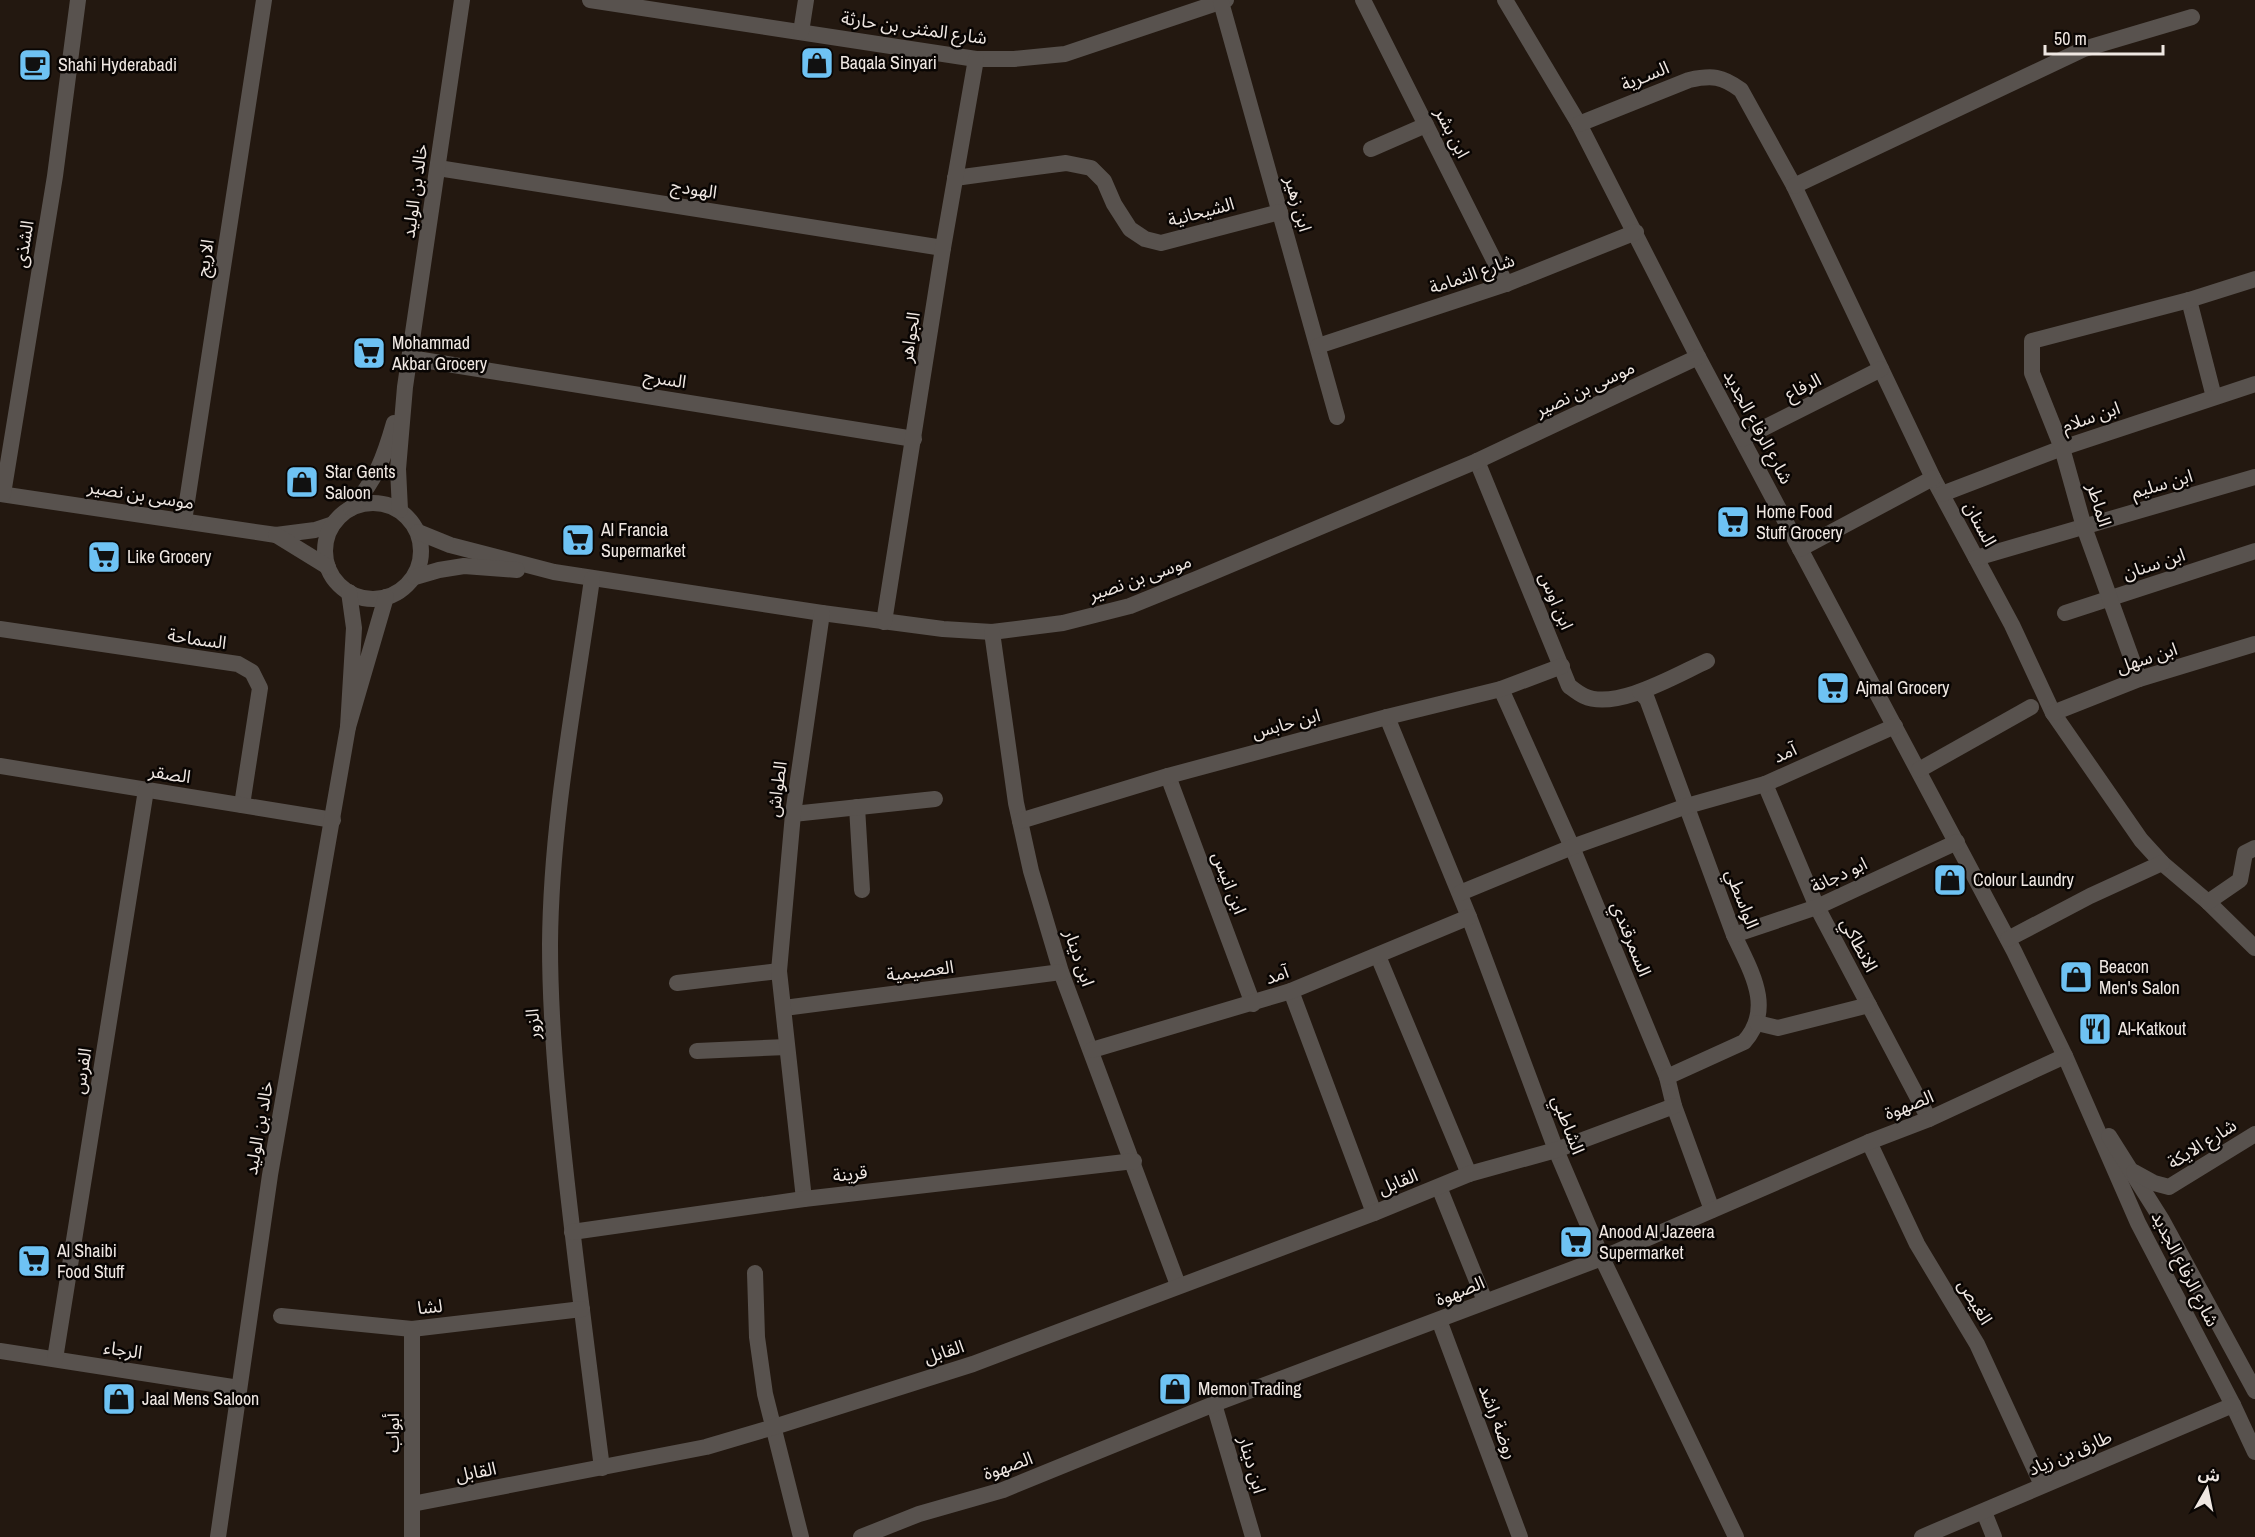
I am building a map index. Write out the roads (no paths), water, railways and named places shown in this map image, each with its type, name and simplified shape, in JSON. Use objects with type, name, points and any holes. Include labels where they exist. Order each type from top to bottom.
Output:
[{"type":"street","name":"الشذى","points":[[1,494],[55,176],[78,0]]},
{"type":"street","name":"الاريج","points":[[184,521],[264,0]]},
{"type":"street","name":"خالد بن الوليد","points":[[400,510],[398,461],[405,387],[462,0]]},
{"type":"street","name":"شارع المثنى بن حارثة","points":[[590,0],[976,59],[1065,54],[1223,1]]},
{"type":"street","points":[[801,32],[806,0]]},
{"type":"street","name":"ابن بشر","points":[[1363,0],[1506,284]]},
{"type":"street","name":"شارع الرفاع الجديد","points":[[1505,0],[1580,124],[1698,357],[1957,842],[2065,1056],[2138,1222],[2255,1452]]},
{"type":"street","name":"ابن زهير","points":[[1223,1],[1337,417]]},
{"type":"street","points":[[1794,186],[2084,49],[2192,17]]},
{"type":"street","name":"الجواهر","points":[[884,622],[943,248],[976,59]]},
{"type":"street","name":"السـرية","points":[[1580,124],[1689,80],[1707,76],[1727,80]]},
{"type":"street","name":"السنان","points":[[1727,80],[1742,90],[1794,186],[1933,478],[2012,625],[2053,713],[2140,840],[2255,948]]},
{"type":"street","points":[[1371,148],[1426,125]]},
{"type":"street","name":"الشيحانية","points":[[956,178],[1066,163],[1091,168],[1104,181],[1114,204],[1130,229],[1145,239],[1161,243],[1280,212]]},
{"type":"street","name":"الهودج","points":[[438,168],[943,248]]},
{"type":"street","name":"شارع الثمامة","points":[[1318,346],[1506,284],[1636,232]]},
{"type":"street","points":[[2214,397],[2188,300],[2255,279]]},
{"type":"street","name":"الماطر","points":[[2139,679],[2112,598],[2084,527],[2062,448],[2032,373],[2032,341],[2188,300]]},
{"type":"street","name":"موسى بن نصير","points":[[418,532],[456,547],[554,572],[884,622],[992,632],[1063,623],[1130,606],[1477,461],[1698,357]]},
{"type":"street","name":"السرج","points":[[410,358],[914,439]]},
{"type":"street","name":"الرفاع","points":[[1742,439],[1881,369]]},
{"type":"street","name":"ابن سلام","points":[[1942,494],[2062,448],[2255,384]]},
{"type":"street","name":"خالد بن الوليد","points":[[351,508],[367,490],[381,464],[405,387]]},
{"type":"street","name":"ابن اوس","points":[[1477,461],[1569,686],[1585,697],[1608,701],[1640,692],[1707,661]]},
{"type":"street","name":"ابن سليم","points":[[1976,558],[2255,477]]},
{"type":"street","points":[[1800,549],[1933,478]]},
{"type":"street","name":"موسى بن نصير","points":[[1,494],[276,535],[315,531],[333,524]]},
{"type":"street","points":[[376,502],[400,510],[411,520],[418,532],[422,547],[421,563],[415,576],[398,593],[386,597],[361,598],[349,592],[333,577],[328,567],[325,552],[327,538],[333,524],[351,508],[376,502]]},
{"type":"street","name":"موسى بن نصير","points":[[276,535],[328,567]]},
{"type":"street","name":"ابن سنان","points":[[2066,613],[2255,551]]},
{"type":"street","name":"موسى بن نصير","points":[[415,576],[464,566],[554,572]]},
{"type":"street","name":"الزور","points":[[592,579],[555,830],[550,932],[555,1073],[572,1232],[602,1468]]},
{"type":"street","name":"خالد بن الوليد","points":[[218,1537],[272,1164],[348,727],[354,628],[349,592]]},
{"type":"street","name":"خالد بن الوليد","points":[[348,727],[386,597]]},
{"type":"street","name":"الطواش","points":[[804,1199],[779,970],[793,814],[822,613]]},
{"type":"street","name":"السماحة","points":[[0,629],[238,664],[252,672],[260,688],[242,805]]},
{"type":"street","name":"ابن دينار","points":[[992,632],[1020,821],[1031,871],[1061,972],[1134,1161],[1178,1285]]},
{"type":"street","name":"ابن سهل","points":[[2053,713],[2139,679],[2255,644]]},
{"type":"street","name":"ابن حابس","points":[[1020,821],[1168,776],[1501,689],[1562,666]]},
{"type":"street","name":"السمرقندي","points":[[1501,689],[1572,847],[1667,1077],[1674,1106],[1712,1209]]},
{"type":"street","name":"الواسطي","points":[[1640,692],[1647,699],[1734,935],[1751,972],[1759,1012],[1757,1023]]},
{"type":"street","points":[[1919,770],[2031,707]]},
{"type":"street","name":"الشاطبي","points":[[1387,717],[1460,893],[1556,1150],[1602,1258],[1736,1537]]},
{"type":"street","name":"آمد","points":[[1572,847],[1687,806],[1766,784],[1895,726]]},
{"type":"street","name":"الصقر","points":[[0,766],[333,820]]},
{"type":"street","name":"ابن انيس","points":[[1168,776],[1253,1004]]},
{"type":"street","name":"الانطاكي","points":[[1766,784],[1817,907],[1929,1119]]},
{"type":"street","name":"الفرس","points":[[55,1359],[146,790]]},
{"type":"street","points":[[793,814],[935,799]]},
{"type":"street","points":[[857,807],[862,890]]},
{"type":"street","name":"ابو دجانة","points":[[1734,935],[1817,907],[1957,842]]},
{"type":"street","points":[[1460,893],[1572,847]]},
{"type":"street","points":[[2208,902],[2241,880],[2244,853],[2255,848]]},
{"type":"street","points":[[2007,939],[2090,896],[2162,863]]},
{"type":"street","name":"آمد","points":[[1092,1050],[1291,991],[1469,917]]},
{"type":"street","points":[[1378,956],[1469,1174]]},
{"type":"street","points":[[677,983],[779,970]]},
{"type":"street","name":"العصيمية","points":[[784,1008],[1061,972]]},
{"type":"street","points":[[1291,991],[1374,1213]]},
{"type":"street","points":[[1667,1077],[1735,1048],[1752,1032],[1757,1023],[1778,1028],[1869,1005]]},
{"type":"street","points":[[697,1051],[787,1047]]},
{"type":"street","name":"الصهوة","points":[[861,1537],[881,1534],[920,1514],[1003,1490],[1214,1404],[1602,1258],[1869,1142],[1929,1119],[2065,1056]]},
{"type":"street","name":"شارع الرفاع الجديد","points":[[2085,1101],[2132,1170],[2162,1220],[2255,1390]]},
{"type":"street","name":"القابل","points":[[412,1504],[706,1447],[774,1427],[973,1364],[1374,1213],[1469,1174],[1556,1150],[1674,1106]]},
{"type":"street","name":"شارع الايكة","points":[[2132,1170],[2154,1184],[2169,1187],[2255,1134]]},
{"type":"street","name":"الغيص","points":[[1869,1142],[1917,1244],[1977,1344],[2042,1485]]},
{"type":"street","name":"قرينة","points":[[572,1232],[804,1199],[1134,1161]]},
{"type":"street","points":[[1439,1186],[1485,1301]]},
{"type":"street","name":"شارع الايكة","points":[[2162,1220],[2169,1187]]},
{"type":"street","points":[[755,1273],[757,1337],[765,1394],[801,1537]]},
{"type":"street","name":"لشا","points":[[281,1316],[412,1329],[582,1309]]},
{"type":"street","name":"روضة راشد","points":[[1439,1320],[1520,1537]]},
{"type":"street","name":"أبواب","points":[[412,1329],[412,1537]]},
{"type":"street","name":"الرجاء","points":[[0,1350],[239,1388]]},
{"type":"street","name":"ابن دينار","points":[[1214,1404],[1253,1537]]},
{"type":"street","name":"طارق بن زياد","points":[[1922,1537],[2233,1405]]},
{"type":"street","points":[[1983,1512],[1994,1537]]},
{"type":"place","name":"Baqala Sinyari","points":[[817,63]]},
{"type":"place","name":"Shahi Hyderabadi","points":[[35,65]]},
{"type":"place","name":"Mohammad Akbar Grocery","points":[[369,353]]},
{"type":"place","name":"Star Gents Saloon","points":[[302,482]]},
{"type":"place","name":"Home Food Stuff Grocery","points":[[1733,522]]},
{"type":"place","name":"Al Francia Supermarket","points":[[578,540]]},
{"type":"place","name":"Like Grocery","points":[[104,557]]},
{"type":"place","name":"Ajmal Grocery","points":[[1833,688]]},
{"type":"place","name":"Colour Laundry","points":[[1950,880]]},
{"type":"place","name":"Beacon Men's Salon","points":[[2076,977]]},
{"type":"place","name":"Al-Katkout","points":[[2095,1029]]},
{"type":"place","name":"Anood Al Jazeera Supermarket","points":[[1576,1242]]},
{"type":"place","name":"Al Shaibi Food Stuff","points":[[34,1261]]},
{"type":"place","name":"Memon Trading","points":[[1175,1389]]},
{"type":"place","name":"Jaal Mens Saloon","points":[[119,1399]]}]
